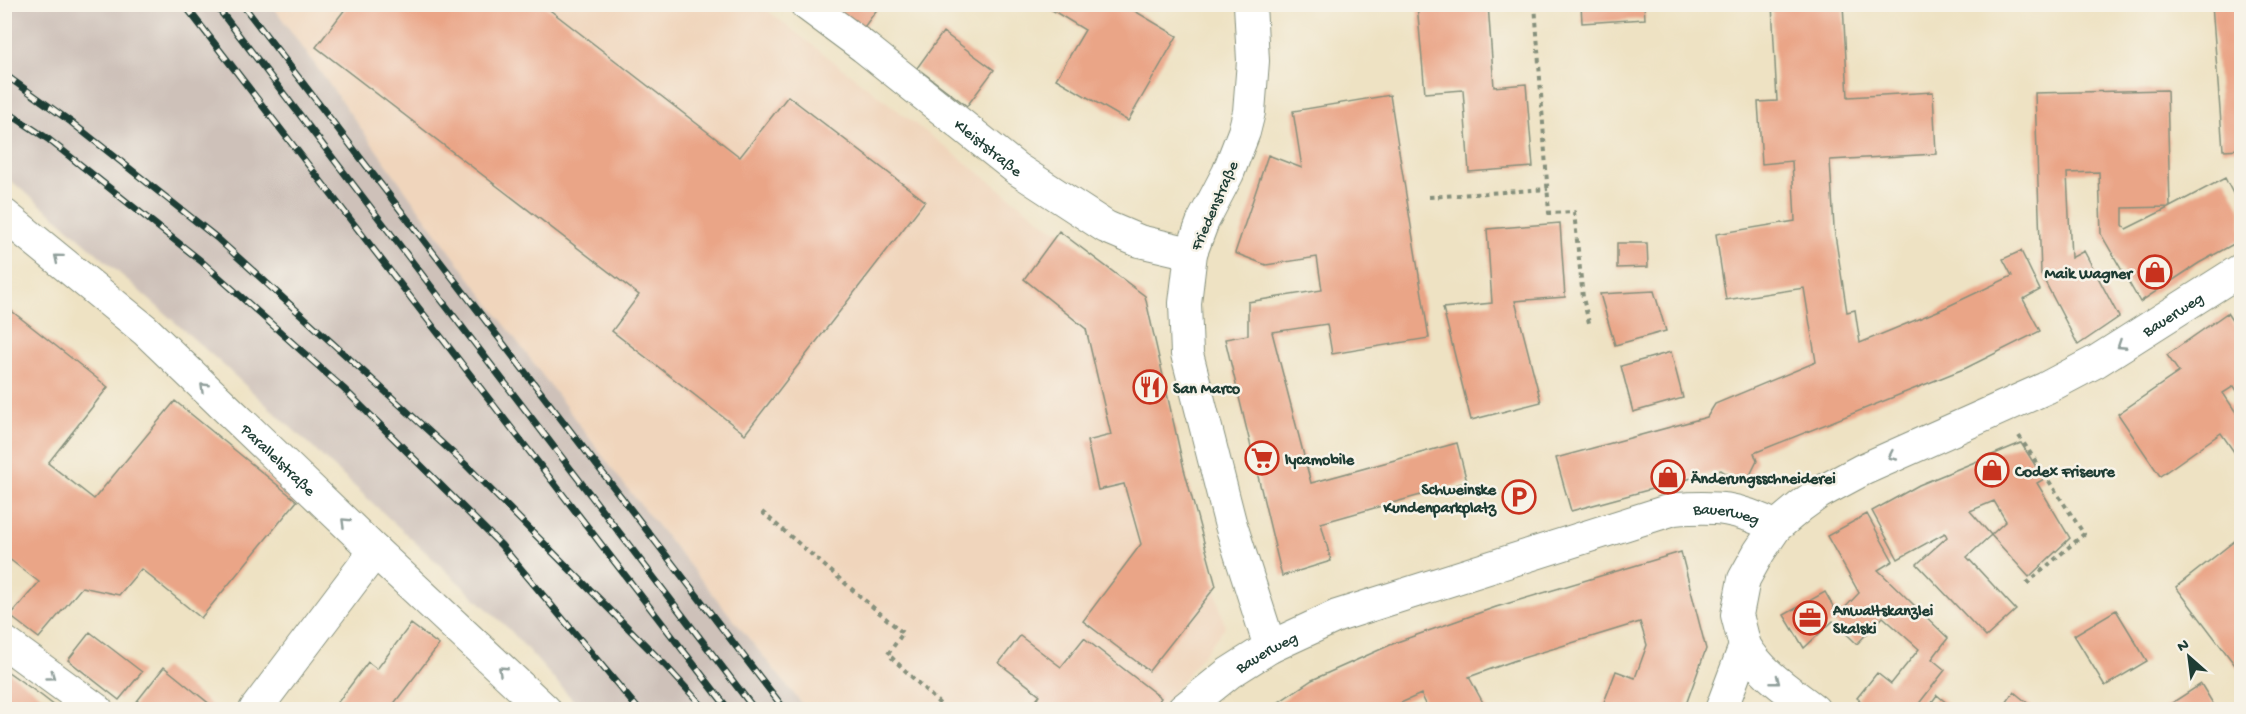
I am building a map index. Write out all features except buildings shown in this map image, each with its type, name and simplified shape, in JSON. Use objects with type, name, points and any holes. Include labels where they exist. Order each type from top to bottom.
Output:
[{"type":"street","name":"Kleiststraße","points":[[806,4],[1017,169],[1106,227],[1139,241],[1191,253]]},
{"type":"street","name":"Friedenstraße","points":[[1250,4],[1253,61],[1249,112],[1228,173],[1203,221],[1191,253],[1185,303],[1187,354],[1230,522],[1270,647]]},
{"type":"street","name":"Parallelstraße","points":[[4,215],[145,330],[375,551],[545,710]]},
{"type":"street","name":"Bauerweg","points":[[1183,710],[1229,673],[1270,647],[1337,616],[1674,509],[1707,507],[1739,510],[1776,527],[1801,506],[1862,470],[2046,388],[2097,361],[2241,269]]},
{"type":"street","points":[[1776,527],[1744,579],[1737,615],[1745,646],[1755,663],[1772,679],[1814,710]]},
{"type":"street","points":[[255,710],[375,551]]},
{"type":"street","points":[[4,642],[97,710]]},
{"type":"street","points":[[1721,710],[1745,646]]},
{"type":"path","points":[[1535,4],[1549,213],[1574,212],[1583,298],[1590,327]]},
{"type":"path","points":[[1429,197],[1548,189]]},
{"type":"path","points":[[2000,408],[2084,534],[2025,585]]},
{"type":"path","points":[[762,512],[903,633],[888,654],[946,710]]},
{"type":"shaded area","points":[[4,5],[272,5],[432,227],[622,482],[806,709],[581,709],[510,630],[221,363],[57,218],[5,176]]},
{"type":"shaded area","points":[[272,5],[760,5],[1051,228],[1059,231],[1145,296],[1184,469],[1225,627],[1160,709],[806,709],[622,482],[432,227]]},
{"type":"railway","points":[[184,4],[729,710]]},
{"type":"railway","points":[[215,4],[755,710]]},
{"type":"railway","points":[[242,4],[785,710]]},
{"type":"railway","points":[[4,74],[71,122],[217,238],[467,466],[665,665],[706,710]]},
{"type":"railway","points":[[4,110],[48,139],[201,261],[344,389],[501,545],[639,710]]},
{"type":"place","name":"Maik Wagner","points":[[2155,272]]},
{"type":"place","name":"San Marco","points":[[1150,387]]},
{"type":"place","name":"lycamobile","points":[[1262,458]]},
{"type":"place","name":"Codex Friseure","points":[[1992,470]]},
{"type":"place","name":"Änderungsschneiderei","points":[[1668,477]]},
{"type":"place","name":"Schweinske Kundenparkplatz","points":[[1519,497]]},
{"type":"place","name":"Anwaltskanzlei Skalski","points":[[1810,618]]}]
